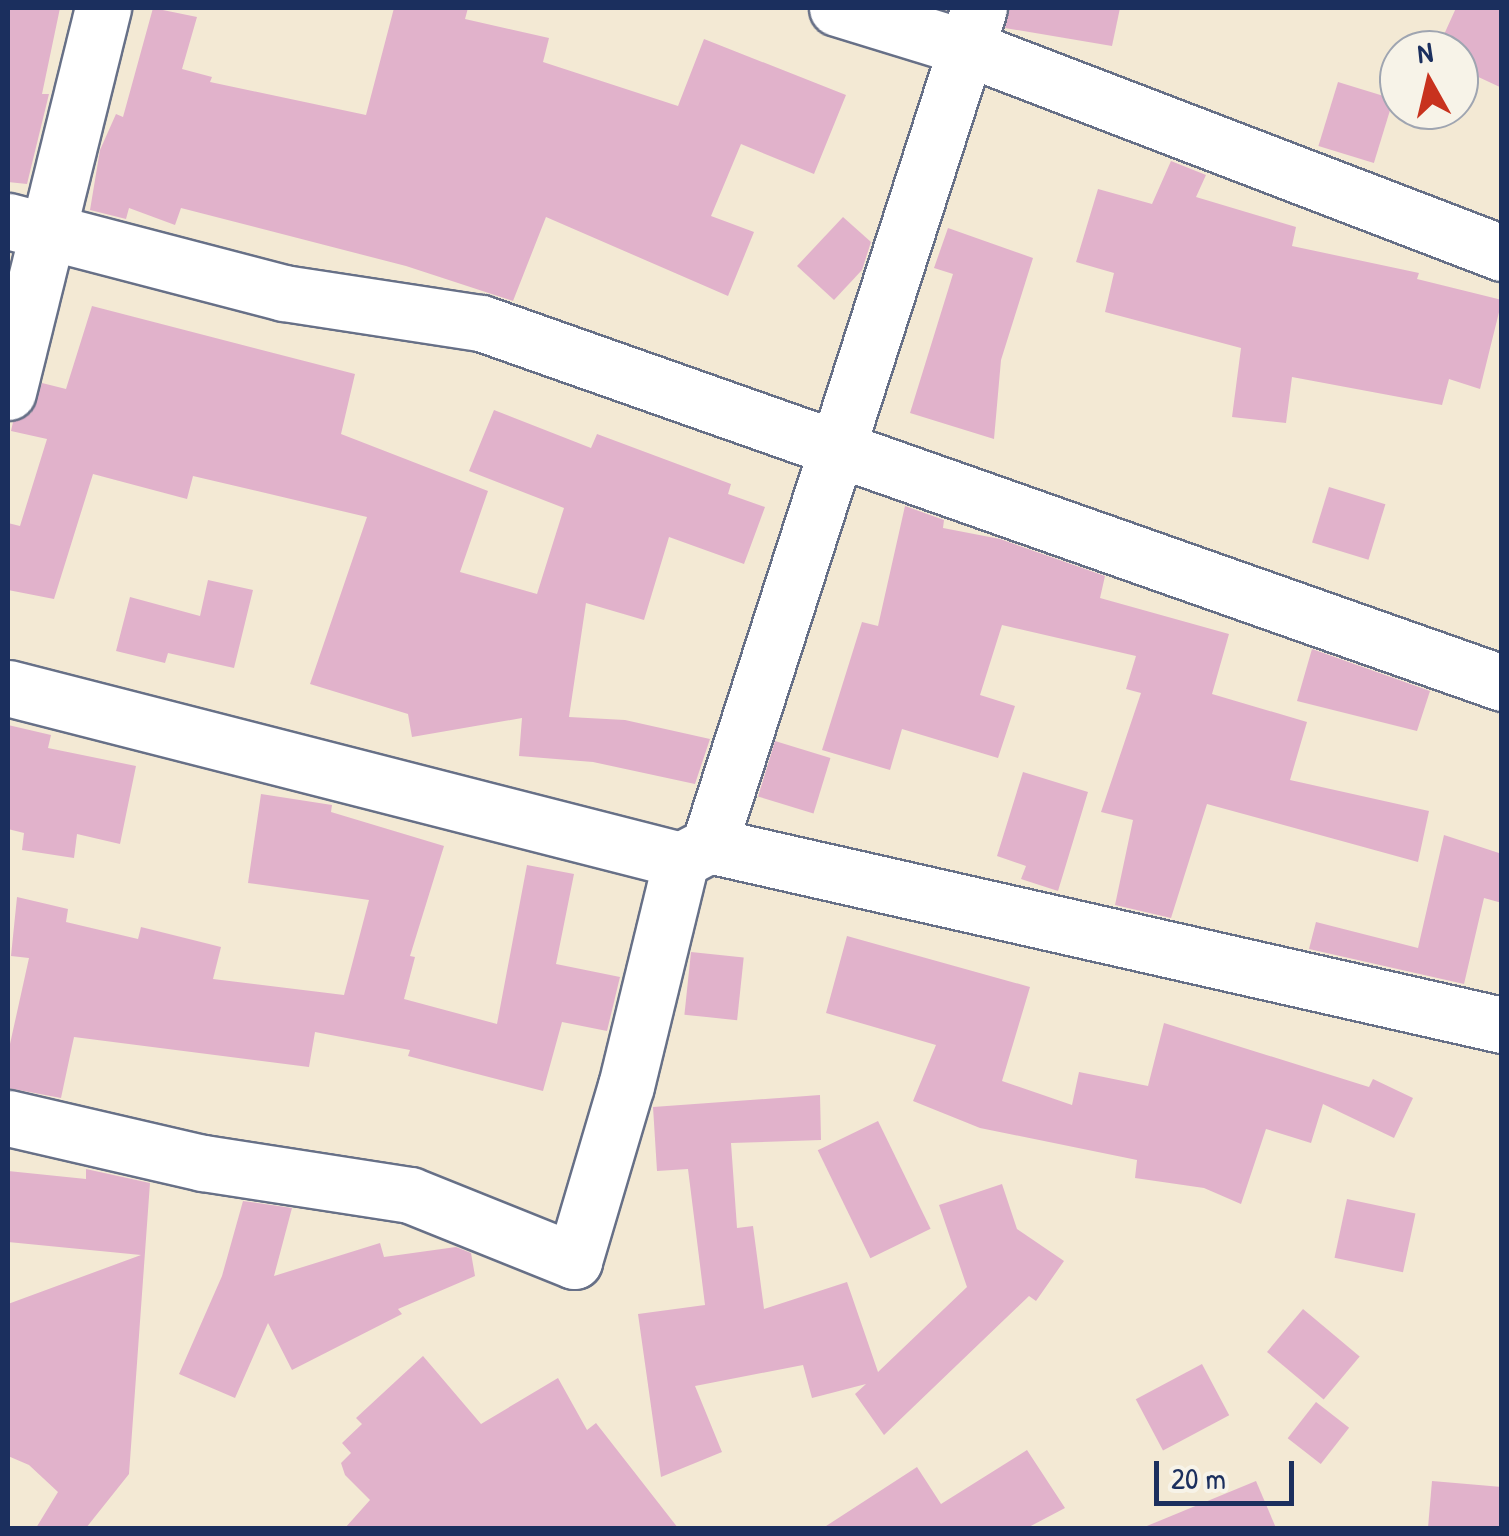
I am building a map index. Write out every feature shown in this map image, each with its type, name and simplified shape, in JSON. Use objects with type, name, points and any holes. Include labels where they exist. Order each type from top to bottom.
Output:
[{"type":"street","points":[[8,392],[27,228],[103,8]]},
{"type":"street","points":[[837,8],[973,28],[1502,254]]},
{"type":"street","points":[[8,1118],[203,1163],[410,1195],[574,1261],[695,852],[836,444],[973,28]]},
{"type":"street","points":[[27,228],[284,294],[481,323],[836,444],[1502,683]]},
{"type":"street","points":[[8,688],[695,852],[1502,1025]]},
{"type":"building","points":[[8,8],[60,8],[42,94],[49,94],[27,184],[8,182]]},
{"type":"building","points":[[153,8],[197,17],[182,69],[212,77],[210,82],[366,115],[394,8],[468,8],[465,19],[549,38],[543,62],[678,106],[704,39],[846,95],[814,174],[741,144],[711,216],[754,232],[728,296],[546,217],[513,301],[406,266],[181,208],[175,225],[129,208],[126,219],[90,210],[100,150],[116,114],[123,117]]},
{"type":"building","points":[[1009,8],[1120,8],[1112,46],[1005,28]]},
{"type":"building","points":[[1456,8],[1502,8],[1502,88],[1479,77],[1479,30],[1446,30]]},
{"type":"building","points":[[1338,82],[1379,95],[1379,130],[1384,130],[1374,163],[1318,146]]},
{"type":"building","points":[[1171,161],[1206,175],[1196,197],[1296,227],[1292,246],[1419,273],[1417,279],[1502,300],[1480,389],[1449,379],[1442,405],[1292,377],[1286,423],[1232,417],[1241,348],[1105,312],[1114,273],[1076,262],[1098,189],[1152,204]]},
{"type":"building","points":[[843,217],[871,242],[862,270],[834,300],[797,266]]},
{"type":"building","points":[[948,228],[1033,258],[1001,360],[994,439],[910,413],[953,274],[934,268]]},
{"type":"building","points":[[92,306],[355,374],[341,434],[488,491],[460,572],[537,594],[564,508],[469,471],[494,410],[591,448],[597,434],[731,484],[728,494],[765,507],[744,564],[669,537],[644,620],[586,603],[569,717],[625,720],[710,739],[695,784],[593,762],[519,756],[522,718],[412,737],[408,714],[310,684],[367,517],[193,476],[187,499],[93,474],[54,599],[8,590],[8,523],[20,526],[47,439],[11,431],[13,422],[31,413],[42,383],[66,389]]},
{"type":"building","points":[[1329,487],[1385,504],[1368,560],[1312,542]]},
{"type":"building","points":[[905,506],[944,520],[943,528],[1000,539],[1105,576],[1100,598],[1229,634],[1212,694],[1307,722],[1290,780],[1429,811],[1418,862],[1207,804],[1171,918],[1115,905],[1133,820],[1101,812],[1141,693],[1126,689],[1136,656],[1002,625],[980,695],[1015,706],[998,758],[902,729],[890,770],[822,750],[862,622],[878,626]]},
{"type":"building","points":[[208,580],[253,590],[234,668],[168,653],[165,663],[116,651],[130,597],[200,616]]},
{"type":"building","points":[[1312,649],[1430,691],[1417,731],[1297,701]]},
{"type":"building","points":[[8,725],[51,735],[48,748],[136,766],[120,844],[77,834],[74,858],[22,850],[24,833],[8,829]]},
{"type":"building","points":[[775,741],[830,758],[814,813],[758,796]]},
{"type":"building","points":[[1023,772],[1088,792],[1058,891],[1021,879],[1026,866],[997,856]]},
{"type":"building","points":[[261,794],[332,805],[331,812],[444,846],[410,956],[415,957],[404,999],[497,1024],[527,865],[574,874],[556,964],[620,977],[607,1031],[562,1022],[543,1091],[408,1056],[410,1050],[315,1032],[309,1067],[74,1037],[61,1098],[8,1088],[8,1053],[29,958],[11,956],[17,897],[68,909],[66,922],[138,939],[141,927],[221,947],[213,979],[344,995],[369,900],[248,883]]},
{"type":"building","points":[[1444,835],[1502,854],[1502,903],[1484,898],[1464,984],[1309,949],[1316,922],[1418,948]]},
{"type":"building","points":[[847,936],[1030,987],[1002,1081],[1072,1105],[1079,1072],[1148,1086],[1164,1023],[1369,1087],[1373,1079],[1413,1098],[1394,1138],[1323,1104],[1311,1143],[1266,1129],[1241,1204],[1204,1188],[1135,1178],[1137,1160],[980,1128],[913,1101],[936,1045],[826,1013]]},
{"type":"building","points":[[691,952],[744,958],[737,1020],[684,1015]]},
{"type":"building","points":[[820,1095],[821,1140],[731,1143],[737,1228],[753,1226],[764,1309],[847,1282],[878,1372],[967,1287],[939,1205],[1002,1184],[1017,1229],[1064,1261],[1036,1301],[1029,1296],[884,1435],[855,1394],[866,1384],[812,1398],[803,1365],[695,1386],[722,1452],[661,1477],[638,1314],[705,1305],[688,1169],[657,1171],[653,1107]]},
{"type":"building","points":[[878,1121],[931,1229],[870,1258],[818,1150]]},
{"type":"building","points":[[86,1169],[150,1183],[129,1474],[86,1528],[36,1528],[58,1492],[29,1465],[8,1456],[8,1304],[141,1255],[8,1242],[8,1171],[86,1179]]},
{"type":"building","points":[[1347,1199],[1415,1214],[1403,1272],[1335,1258]]},
{"type":"building","points":[[243,1201],[292,1208],[274,1276],[380,1243],[384,1257],[456,1247],[471,1253],[475,1276],[398,1309],[402,1314],[292,1370],[268,1323],[235,1398],[179,1374],[222,1276]]},
{"type":"building","points":[[1303,1309],[1360,1357],[1324,1399],[1267,1352]]},
{"type":"building","points":[[423,1356],[481,1424],[558,1378],[587,1430],[596,1423],[678,1528],[345,1528],[370,1500],[345,1475],[341,1463],[351,1453],[342,1443],[362,1424],[356,1418]]},
{"type":"building","points":[[1202,1364],[1229,1415],[1163,1450],[1136,1399]]},
{"type":"building","points":[[1316,1402],[1349,1428],[1321,1464],[1288,1438]]},
{"type":"building","points":[[1027,1450],[1065,1508],[1027,1528],[823,1528],[917,1467],[941,1504]]},
{"type":"building","points":[[1256,1481],[1276,1528],[1142,1528]]},
{"type":"building","points":[[1432,1481],[1502,1487],[1502,1528],[1428,1528]]}]
